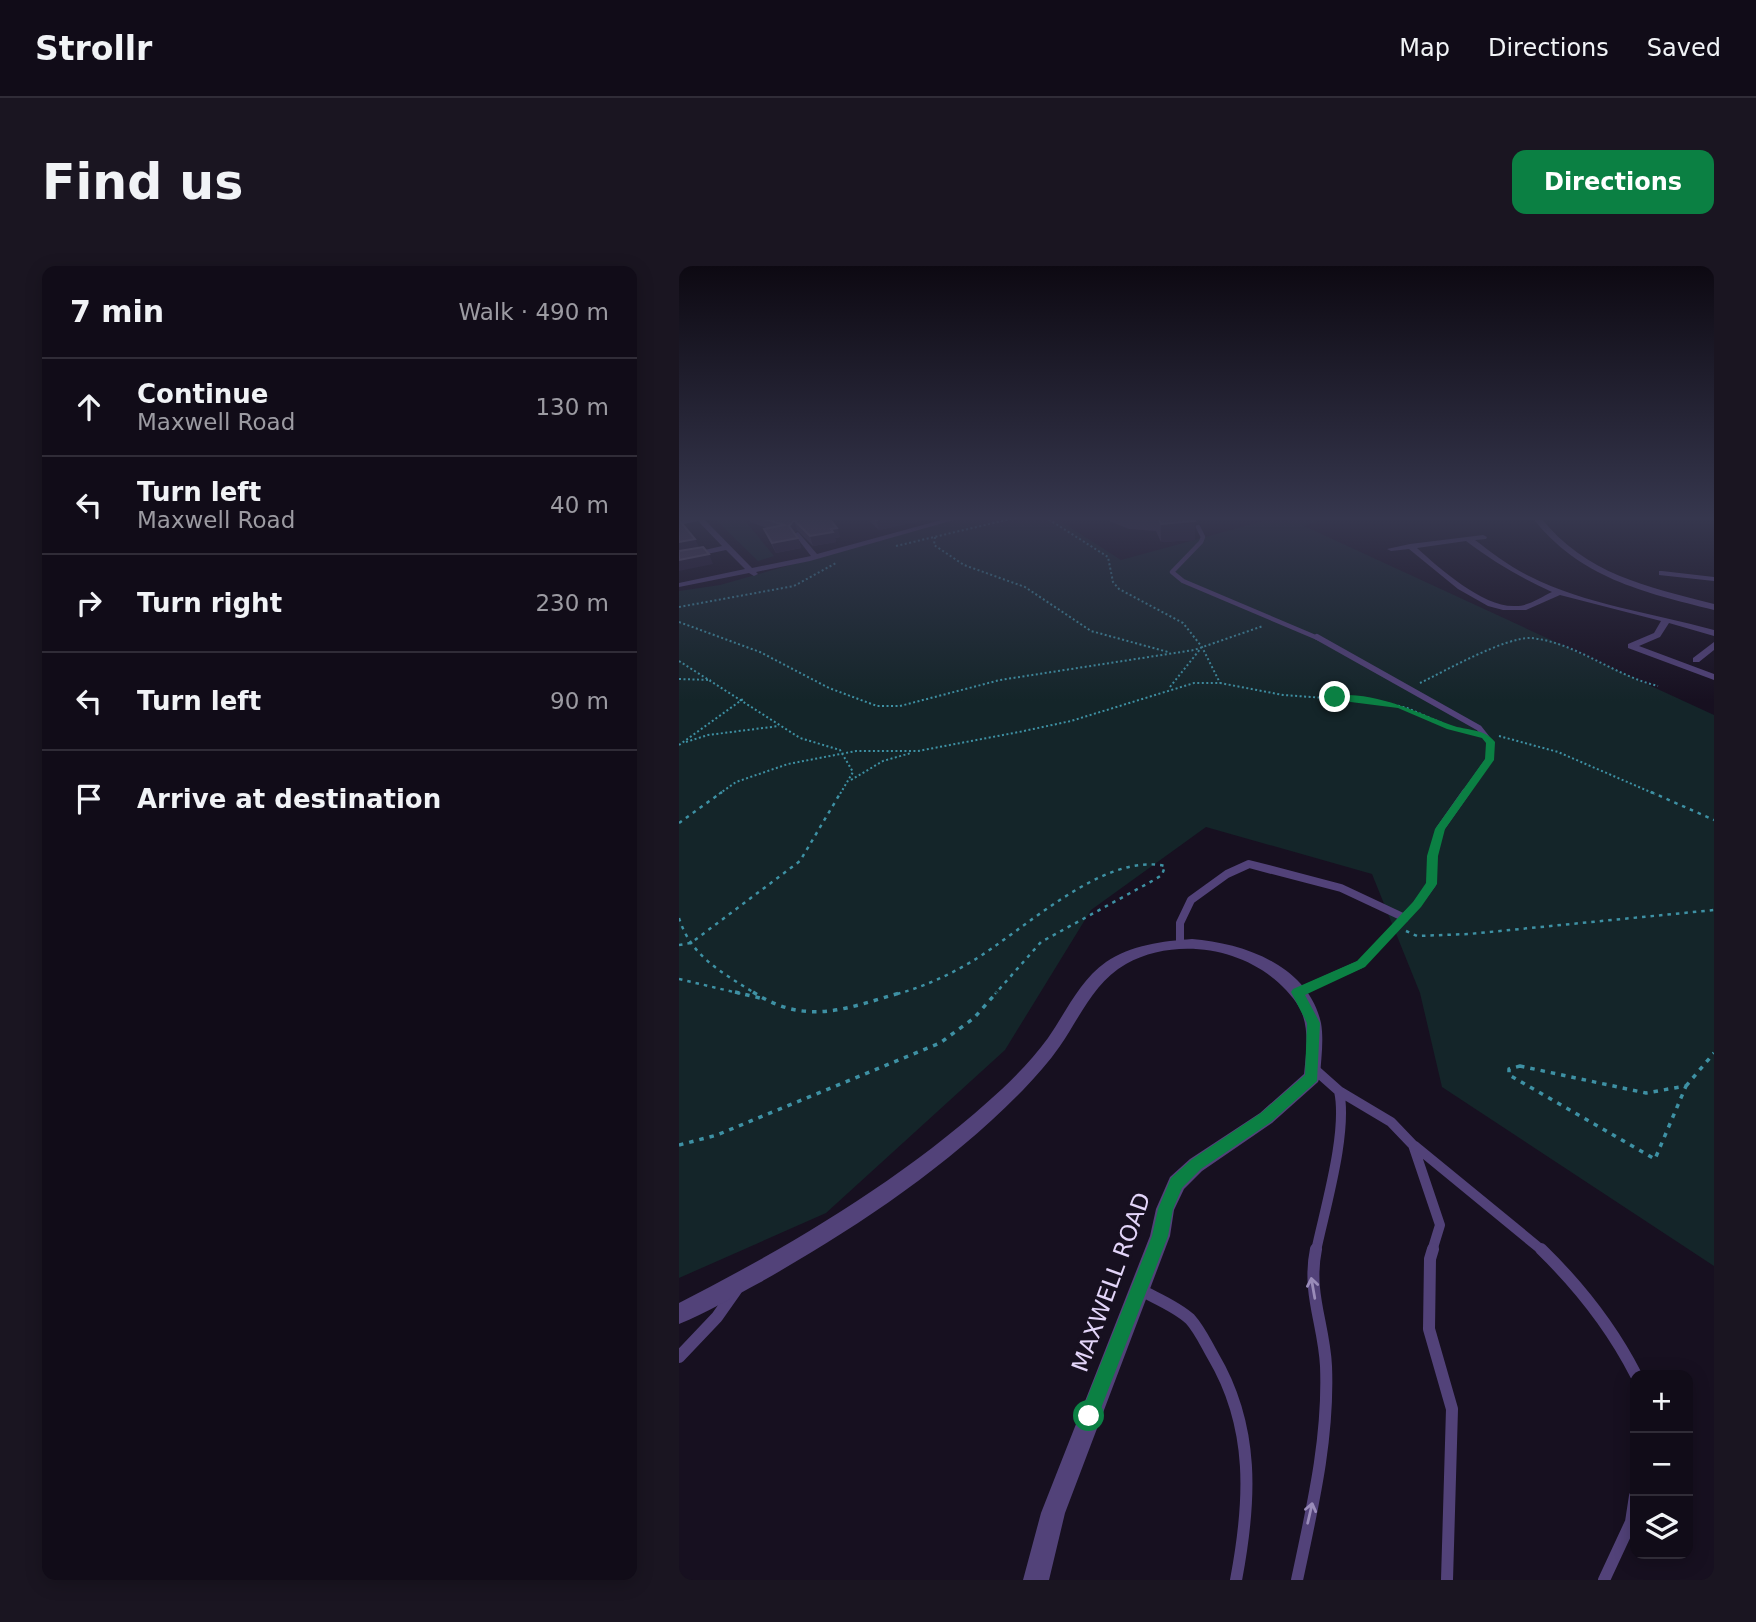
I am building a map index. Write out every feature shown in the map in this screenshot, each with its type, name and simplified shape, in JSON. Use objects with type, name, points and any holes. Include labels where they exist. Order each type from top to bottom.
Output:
[{"type":"street","points":[[679,585],[711,578]]},
{"type":"street","points":[[1450,578],[1504,608],[1521,608],[1559,592]]},
{"type":"street","points":[[1530,578],[1589,603],[1714,633]]},
{"type":"street","points":[[1621,578],[1649,590],[1714,607]]},
{"type":"street","points":[[1665,622],[1657,635],[1632,646],[1714,677]]},
{"type":"street","points":[[1696,660],[1714,645]]},
{"type":"street","points":[[679,1314],[742,1282],[871,1205],[935,1160],[1010,1093],[1047,1051],[1089,988],[1111,965],[1126,957],[1181,944],[1235,949],[1271,966],[1298,992],[1313,1023],[1313,1067]]},
{"type":"street","name":"MAXWELL ROAD","points":[[1036,1580],[1053,1513],[1177,1183],[1196,1165],[1266,1118],[1312,1077],[1313,1067]]},
{"type":"lane","points":[[1180,578],[1283,622],[1411,688],[1479,728],[1490,742],[1489,760],[1440,829],[1433,856],[1431,884],[1405,918],[1361,964],[1298,992]]},
{"type":"lane","points":[[1181,944],[1181,915],[1186,903],[1194,894],[1236,867],[1249,864],[1341,888],[1405,918]]},
{"type":"lane","points":[[1313,1067],[1339,1091],[1391,1122],[1413,1145],[1560,1264],[1625,1347],[1634,1370]]},
{"type":"lane","points":[[1297,1580],[1322,1461],[1326,1364],[1311,1274],[1332,1177],[1342,1105],[1339,1091]]},
{"type":"lane","points":[[1413,1145],[1440,1224],[1430,1259],[1429,1329],[1452,1409],[1447,1580]]},
{"type":"lane","points":[[679,1357],[717,1317],[742,1282]]},
{"type":"lane","points":[[1139,1289],[1188,1318],[1218,1361],[1242,1415],[1251,1479],[1245,1539],[1236,1580]]},
{"type":"lane","points":[[1604,1580],[1630,1524]]},
{"type":"path","points":[[679,607],[794,586],[808,578]]},
{"type":"path","points":[[1001,578],[1025,587],[1091,631],[1169,652]]},
{"type":"path","points":[[1112,578],[1119,589],[1177,618],[1202,647],[1220,683]]},
{"type":"path","points":[[679,622],[760,652],[839,692],[877,706],[900,705],[1000,680],[1102,667],[1202,647],[1252,628],[1283,622]]},
{"type":"path","points":[[1411,688],[1491,649],[1529,638],[1555,644],[1641,682],[1658,686]]},
{"type":"path","points":[[1168,689],[1202,647]]},
{"type":"path","points":[[679,661],[743,699],[800,738],[843,753],[853,772],[851,780],[800,861],[691,943],[679,945]]},
{"type":"path","points":[[679,679],[713,680]]},
{"type":"path","points":[[851,780],[883,761],[918,751],[1071,721],[1193,683],[1220,683],[1283,695],[1391,704],[1463,732],[1502,736],[1542,746],[1714,820]]},
{"type":"path","points":[[686,742],[743,699]]},
{"type":"path","points":[[679,745],[708,735],[779,726]]},
{"type":"path","points":[[679,823],[736,782],[788,764],[843,753],[918,751]]},
{"type":"path","points":[[679,979],[763,999],[787,1009],[824,1014],[925,986],[971,961],[1104,873],[1144,864],[1164,866],[1162,875],[1154,880],[1041,942],[974,1018],[940,1042],[717,1136],[679,1145]]},
{"type":"path","points":[[1397,927],[1417,936],[1469,934],[1714,911]]},
{"type":"path","points":[[679,918],[684,935],[703,960],[763,999]]},
{"type":"path","points":[[1686,1086],[1646,1093],[1520,1066],[1509,1069],[1509,1075],[1655,1159],[1675,1103],[1686,1086],[1700,1063],[1714,1053]]},
{"type":"shaded area","points":[[744,578],[1417,578],[1714,715],[1714,1266],[1442,1087],[1420,993],[1372,874],[1206,827],[1091,910],[1005,1050],[826,1213],[679,1278],[679,591]]},
{"type":"route","points":[[1089,1416],[1160,1236],[1165,1209],[1177,1183],[1196,1165],[1266,1118],[1312,1077],[1313,1023],[1298,992],[1361,964],[1417,904],[1431,884],[1433,856],[1440,829],[1489,760],[1490,742],[1485,736],[1450,727],[1399,705],[1335,697]]}]
